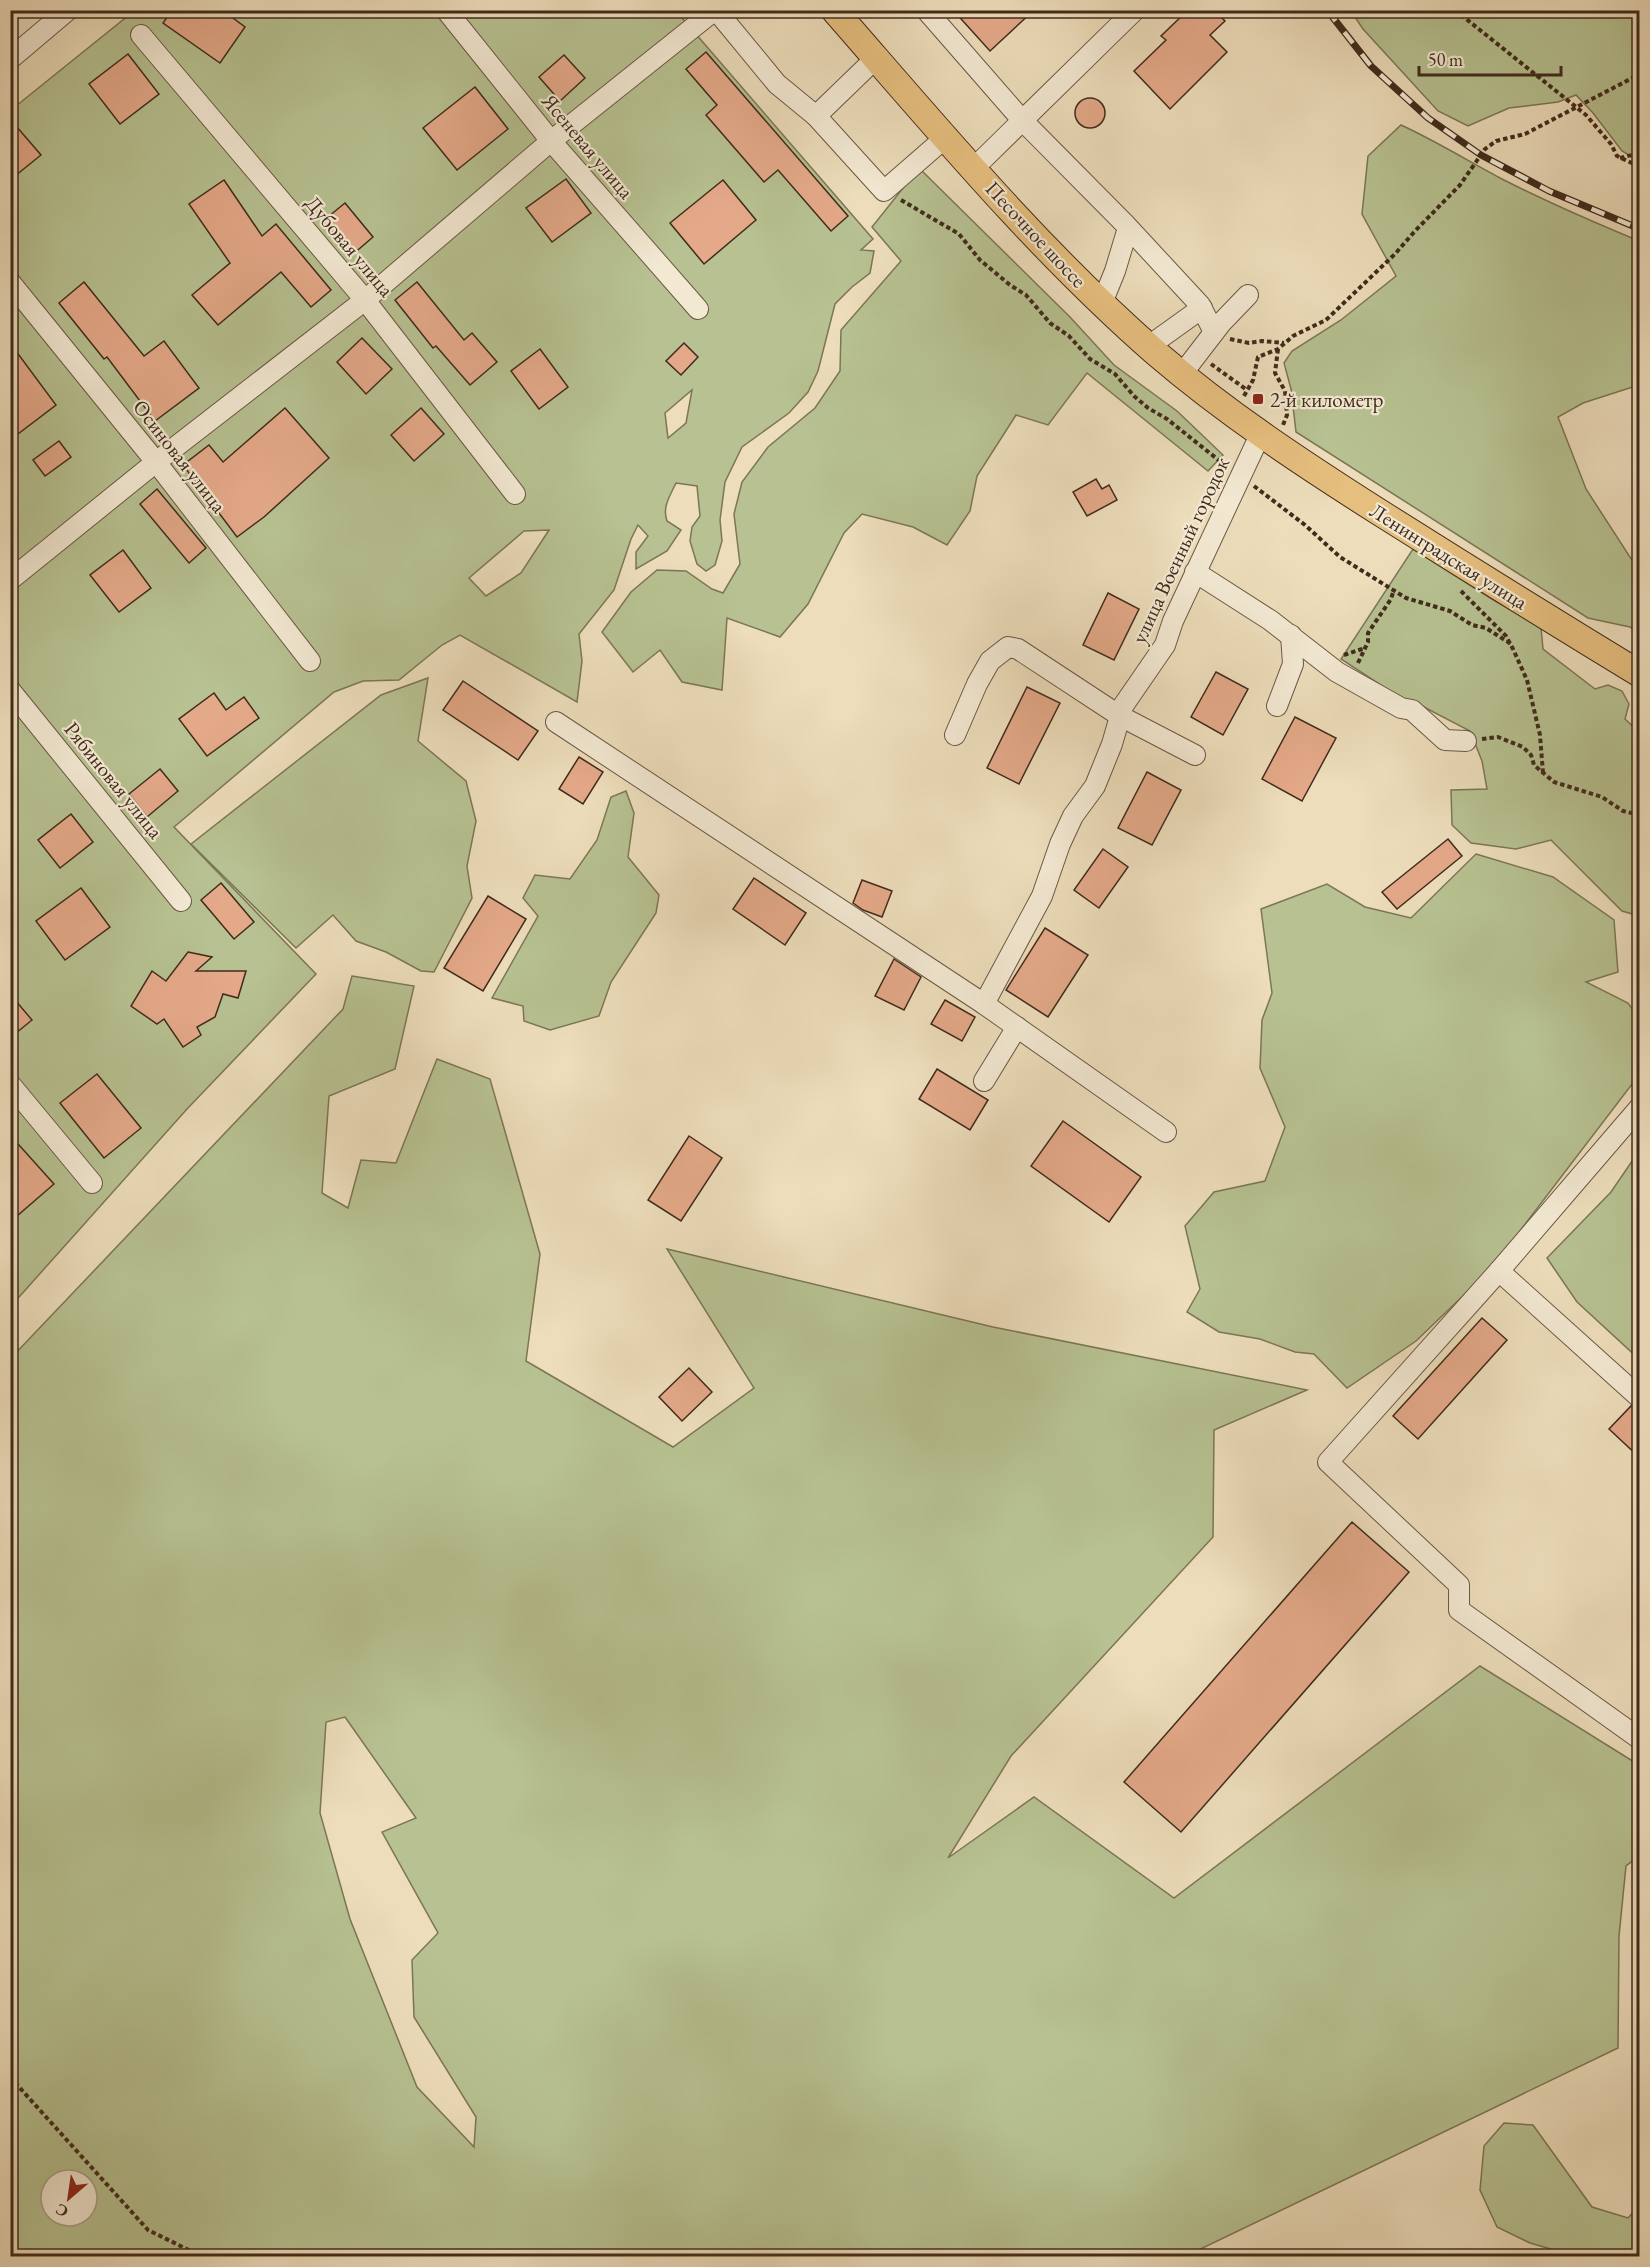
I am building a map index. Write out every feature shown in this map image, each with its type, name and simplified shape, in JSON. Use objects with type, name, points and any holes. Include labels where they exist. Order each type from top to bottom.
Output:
[{"type":"main road","name":"Песочное шоссе","points":[[834,10],[1028,228],[1102,303],[1182,374],[1271,431]]},
{"type":"main road","name":"Ленинградская улица","points":[[1271,431],[1438,549],[1640,674]]},
{"type":"street","points":[[10,59],[68,10]]},
{"type":"street","name":"Ясеневая улица","points":[[446,10],[551,141],[698,309]]},
{"type":"street","points":[[10,579],[365,300],[551,141],[715,10],[777,84],[816,116],[884,191],[946,137]]},
{"type":"street","points":[[926,10],[1022,120],[1128,228],[1202,308],[1214,332]]},
{"type":"street","points":[[974,168],[1136,10]]},
{"type":"street","name":"Дубовая улица","points":[[141,35],[365,300],[515,494]]},
{"type":"street","points":[[816,116],[876,58]]},
{"type":"street","points":[[1102,303],[1115,271],[1128,228]]},
{"type":"street","name":"Осиновая улица","points":[[10,282],[156,462],[310,661]]},
{"type":"street","points":[[1182,374],[1214,332],[1248,295]]},
{"type":"street","points":[[1149,346],[1202,308]]},
{"type":"street","name":"улица Военный городок","points":[[984,1004],[1042,896],[1060,844],[1073,816],[1095,786],[1129,696],[1147,675],[1165,645],[1173,621],[1240,476],[1271,431]]},
{"type":"street","points":[[1196,572],[1246,603],[1349,680],[1401,708],[1412,710],[1445,740],[1466,741]]},
{"type":"street","points":[[1277,706],[1293,663],[1291,635]]},
{"type":"street","points":[[955,735],[977,684],[990,661],[1008,647],[1018,649],[1120,716],[1195,755]]},
{"type":"street","name":"Рябиновая улица","points":[[10,690],[180,901]]},
{"type":"street","points":[[556,722],[984,1004],[1167,1132]]},
{"type":"street","points":[[984,1081],[1017,1027]]},
{"type":"street","points":[[10,1084],[92,1183]]},
{"type":"street","points":[[1640,1107],[1499,1271],[1328,1462],[1459,1585],[1459,1610],[1640,1739]]},
{"type":"street","points":[[1499,1271],[1640,1398]]},
{"type":"path","points":[[1455,10],[1596,124],[1620,158],[1640,167]]},
{"type":"path","points":[[1244,397],[1253,380],[1258,357],[1278,349],[1293,336],[1326,320],[1395,254],[1460,185],[1485,149],[1496,141],[1525,134],[1639,74],[1635,64],[1640,48]]},
{"type":"path","points":[[1620,158],[1640,153]]},
{"type":"path","points":[[887,188],[899,200],[959,234],[980,260],[1026,295],[1050,323],[1069,336],[1090,359],[1115,374],[1148,408],[1167,419],[1305,525],[1340,557],[1406,598],[1450,611],[1472,625],[1493,632],[1511,644]]},
{"type":"path","points":[[1214,332],[1249,344],[1262,341],[1285,343]]},
{"type":"path","points":[[1271,431],[1287,415],[1285,391],[1275,373],[1278,349]]},
{"type":"path","points":[[1197,353],[1247,390]]},
{"type":"path","points":[[1458,588],[1506,636],[1511,644],[1527,680],[1540,735],[1543,773]]},
{"type":"path","points":[[1349,680],[1368,642],[1368,633],[1391,599],[1394,590]]},
{"type":"path","points":[[1466,741],[1498,737],[1507,740],[1523,747],[1531,755],[1534,765],[1562,786],[1602,797],[1623,811],[1640,815]]},
{"type":"path","points":[[10,2077],[148,2230],[201,2256]]},
{"type":"green space","points":[[134,11],[676,11],[873,239],[861,250],[874,251],[870,273],[835,304],[818,371],[808,392],[789,413],[742,447],[725,482],[720,520],[722,541],[715,565],[706,571],[697,564],[690,541],[692,527],[700,516],[697,486],[676,483],[665,511],[667,521],[681,530],[667,551],[636,569],[636,552],[648,536],[638,525],[614,590],[579,634],[582,661],[577,702],[460,635],[442,645],[399,680],[363,681],[334,692],[174,827],[316,974],[187,1109],[11,1306],[11,110]],"holes":[[[692,390],[686,423],[668,438],[665,413]],[[549,530],[521,573],[486,596],[469,578],[524,531]]]},
{"type":"green space","points":[[1351,11],[1639,11],[1639,161],[1622,151],[1576,95],[1558,102],[1509,108],[1468,126],[1438,111],[1363,29]]},
{"type":"green space","points":[[1401,125],[1570,212],[1639,241],[1639,385],[1583,403],[1558,417],[1586,489],[1639,571],[1639,632],[1630,627],[1588,618],[1296,432],[1291,389],[1284,363],[1292,351],[1341,320],[1396,276],[1362,214],[1368,156]]},
{"type":"green space","points":[[919,168],[1070,317],[1114,365],[1177,411],[1223,455],[1208,471],[1087,373],[1048,425],[1016,415],[977,476],[970,511],[947,545],[913,527],[862,514],[844,533],[808,604],[780,637],[727,618],[722,690],[682,682],[660,650],[633,672],[602,632],[631,592],[657,570],[686,571],[712,589],[723,593],[740,564],[734,514],[742,482],[768,447],[815,408],[840,371],[841,330],[901,261],[872,227]]},
{"type":"green space","points":[[1413,549],[1541,627],[1543,649],[1595,689],[1608,685],[1622,691],[1629,704],[1625,719],[1639,732],[1639,916],[1622,911],[1551,840],[1516,849],[1471,843],[1452,825],[1451,790],[1487,789],[1482,761],[1470,731],[1420,705],[1399,697],[1341,659]]},
{"type":"green space","points":[[428,678],[418,741],[466,781],[476,821],[467,866],[472,898],[434,972],[421,971],[386,952],[356,941],[333,915],[296,948],[191,844],[381,695]]},
{"type":"green space","points":[[626,791],[634,813],[628,857],[659,895],[656,913],[611,982],[599,1016],[550,1030],[524,1021],[523,1006],[492,998],[538,916],[523,898],[535,875],[570,879],[597,840],[611,797]]},
{"type":"green space","points":[[1476,854],[1553,877],[1614,920],[1618,972],[1586,982],[1628,1003],[1639,1018],[1639,1075],[1490,1270],[1416,1341],[1347,1388],[1314,1354],[1295,1352],[1260,1339],[1219,1332],[1187,1312],[1200,1289],[1185,1226],[1214,1192],[1265,1181],[1285,1127],[1260,1068],[1262,1020],[1272,993],[1261,909],[1327,884],[1365,907],[1411,918]]},
{"type":"green space","points":[[352,976],[414,986],[395,1069],[329,1096],[322,1193],[348,1208],[361,1160],[396,1163],[437,1059],[490,1079],[540,1254],[526,1361],[673,1447],[754,1388],[667,1249],[993,1327],[1307,1390],[1214,1430],[1213,1537],[1011,1756],[948,1858],[1034,1797],[1174,1898],[1480,1666],[1639,1765],[1639,1856],[1626,1866],[1619,1936],[1618,2048],[1186,2256],[11,2256],[11,1358],[343,1009]],"holes":[[[345,1717],[416,1818],[382,1832],[438,1933],[412,1960],[414,2017],[476,2117],[474,2147],[417,2087],[350,1919],[320,1813],[326,1722]]]},
{"type":"green space","points":[[1639,1151],[1639,1359],[1577,1302],[1547,1258],[1611,1192]]},
{"type":"green space","points":[[1504,2123],[1533,2125],[1592,2207],[1628,2218],[1639,2206],[1639,2256],[1575,2256],[1530,2243],[1497,2227],[1480,2190],[1484,2146]]},
{"type":"building","points":[[172,10],[222,10],[245,27],[220,63],[163,23]]},
{"type":"building","points":[[953,10],[1034,10],[990,51]]},
{"type":"building","points":[[1188,10],[1214,10],[1225,21],[1210,35],[1227,52],[1170,109],[1134,71],[1166,40],[1161,36]]},
{"type":"building","points":[[706,52],[848,216],[831,231],[778,170],[764,182],[706,115],[717,105],[686,69]]},
{"type":"building","points":[[128,54],[159,94],[120,124],[89,84]]},
{"type":"building","points":[[564,55],[585,78],[560,101],[539,77]]},
{"type":"building","points":[[475,87],[508,129],[457,170],[423,128]]},
{"type":"building","points":[[1090,98],[1101,102],[1105,113],[1101,124],[1090,128],[1079,124],[1075,113],[1079,102]]},
{"type":"building","points":[[10,119],[41,155],[10,180]]},
{"type":"building","points":[[566,179],[591,213],[552,242],[526,208]]},
{"type":"building","points":[[224,180],[262,236],[276,224],[331,290],[311,307],[281,272],[218,325],[192,295],[230,263],[189,204]]},
{"type":"building","points":[[723,180],[756,220],[704,264],[670,223]]},
{"type":"building","points":[[345,203],[373,237],[352,255],[323,221]]},
{"type":"building","points":[[84,282],[144,356],[164,341],[199,388],[155,421],[107,357],[104,359],[59,303]]},
{"type":"building","points":[[417,282],[464,340],[472,333],[497,362],[470,385],[436,346],[433,348],[395,300]]},
{"type":"building","points":[[362,338],[392,369],[366,394],[337,362]]},
{"type":"building","points":[[10,343],[56,405],[10,440]]},
{"type":"building","points":[[684,343],[698,357],[681,375],[666,361]]},
{"type":"building","points":[[540,349],[568,387],[539,409],[511,371]]},
{"type":"building","points":[[285,408],[329,458],[264,517],[237,537],[183,465],[209,445],[223,462]]},
{"type":"building","points":[[421,408],[444,434],[414,461],[391,435]]},
{"type":"building","points":[[59,441],[71,457],[45,476],[33,460]]},
{"type":"building","points":[[1096,479],[1102,489],[1109,485],[1117,500],[1087,516],[1073,492]]},
{"type":"building","points":[[157,489],[206,548],[189,563],[140,504]]},
{"type":"building","points":[[123,550],[151,588],[119,612],[90,575]]},
{"type":"building","points":[[1108,593],[1139,609],[1114,660],[1083,645]]},
{"type":"building","points":[[1216,672],[1248,689],[1223,735],[1191,717]]},
{"type":"building","points":[[463,681],[538,731],[518,760],[443,710]]},
{"type":"building","points":[[1027,687],[1060,703],[1019,784],[987,768]]},
{"type":"building","points":[[214,693],[226,710],[244,697],[259,718],[207,756],[179,719]]},
{"type":"building","points":[[1295,717],[1336,738],[1302,801],[1262,779]]},
{"type":"building","points":[[579,757],[603,772],[583,804],[559,789]]},
{"type":"building","points":[[160,769],[178,791],[147,817],[129,794]]},
{"type":"building","points":[[1147,772],[1181,790],[1152,845],[1118,828]]},
{"type":"building","points":[[71,814],[93,842],[60,868],[38,840]]},
{"type":"building","points":[[1448,839],[1462,856],[1397,909],[1382,892]]},
{"type":"building","points":[[1103,849],[1128,867],[1099,908],[1074,890]]},
{"type":"building","points":[[754,878],[806,913],[785,945],[733,909]]},
{"type":"building","points":[[862,880],[892,891],[882,917],[863,910],[853,903]]},
{"type":"building","points":[[221,883],[254,922],[234,939],[201,900]]},
{"type":"building","points":[[81,888],[110,927],[65,960],[36,921]]},
{"type":"building","points":[[488,896],[526,919],[483,991],[444,968]]},
{"type":"building","points":[[1045,928],[1088,955],[1048,1017],[1006,990]]},
{"type":"building","points":[[188,952],[212,957],[196,971],[246,971],[238,998],[223,994],[215,1017],[197,1027],[201,1035],[183,1047],[164,1019],[157,1024],[131,1006],[152,971],[166,981]]},
{"type":"building","points":[[894,959],[921,977],[904,1010],[875,996]]},
{"type":"building","points":[[10,994],[32,1020],[10,1038]]},
{"type":"building","points":[[945,1000],[975,1017],[962,1041],[931,1024]]},
{"type":"building","points":[[937,1069],[988,1100],[970,1130],[919,1099]]},
{"type":"building","points":[[97,1074],[141,1128],[104,1158],[60,1103]]},
{"type":"building","points":[[1063,1121],[1141,1177],[1109,1222],[1031,1166]]},
{"type":"building","points":[[10,1135],[54,1184],[10,1222]]},
{"type":"building","points":[[689,1136],[722,1158],[681,1221],[648,1200]]},
{"type":"building","points":[[1482,1318],[1507,1340],[1418,1439],[1393,1416]]},
{"type":"building","points":[[689,1368],[712,1392],[682,1421],[659,1397]]},
{"type":"building","points":[[1631,1406],[1640,1410],[1640,1458],[1609,1429]]},
{"type":"building","points":[[1352,1522],[1409,1572],[1181,1832],[1124,1782]]},
{"type":"railway","points":[[1327,10],[1371,66],[1428,118],[1481,155],[1549,191],[1640,229]]},
{"type":"place","name":"2-й километр","points":[[1258,399]]}]
